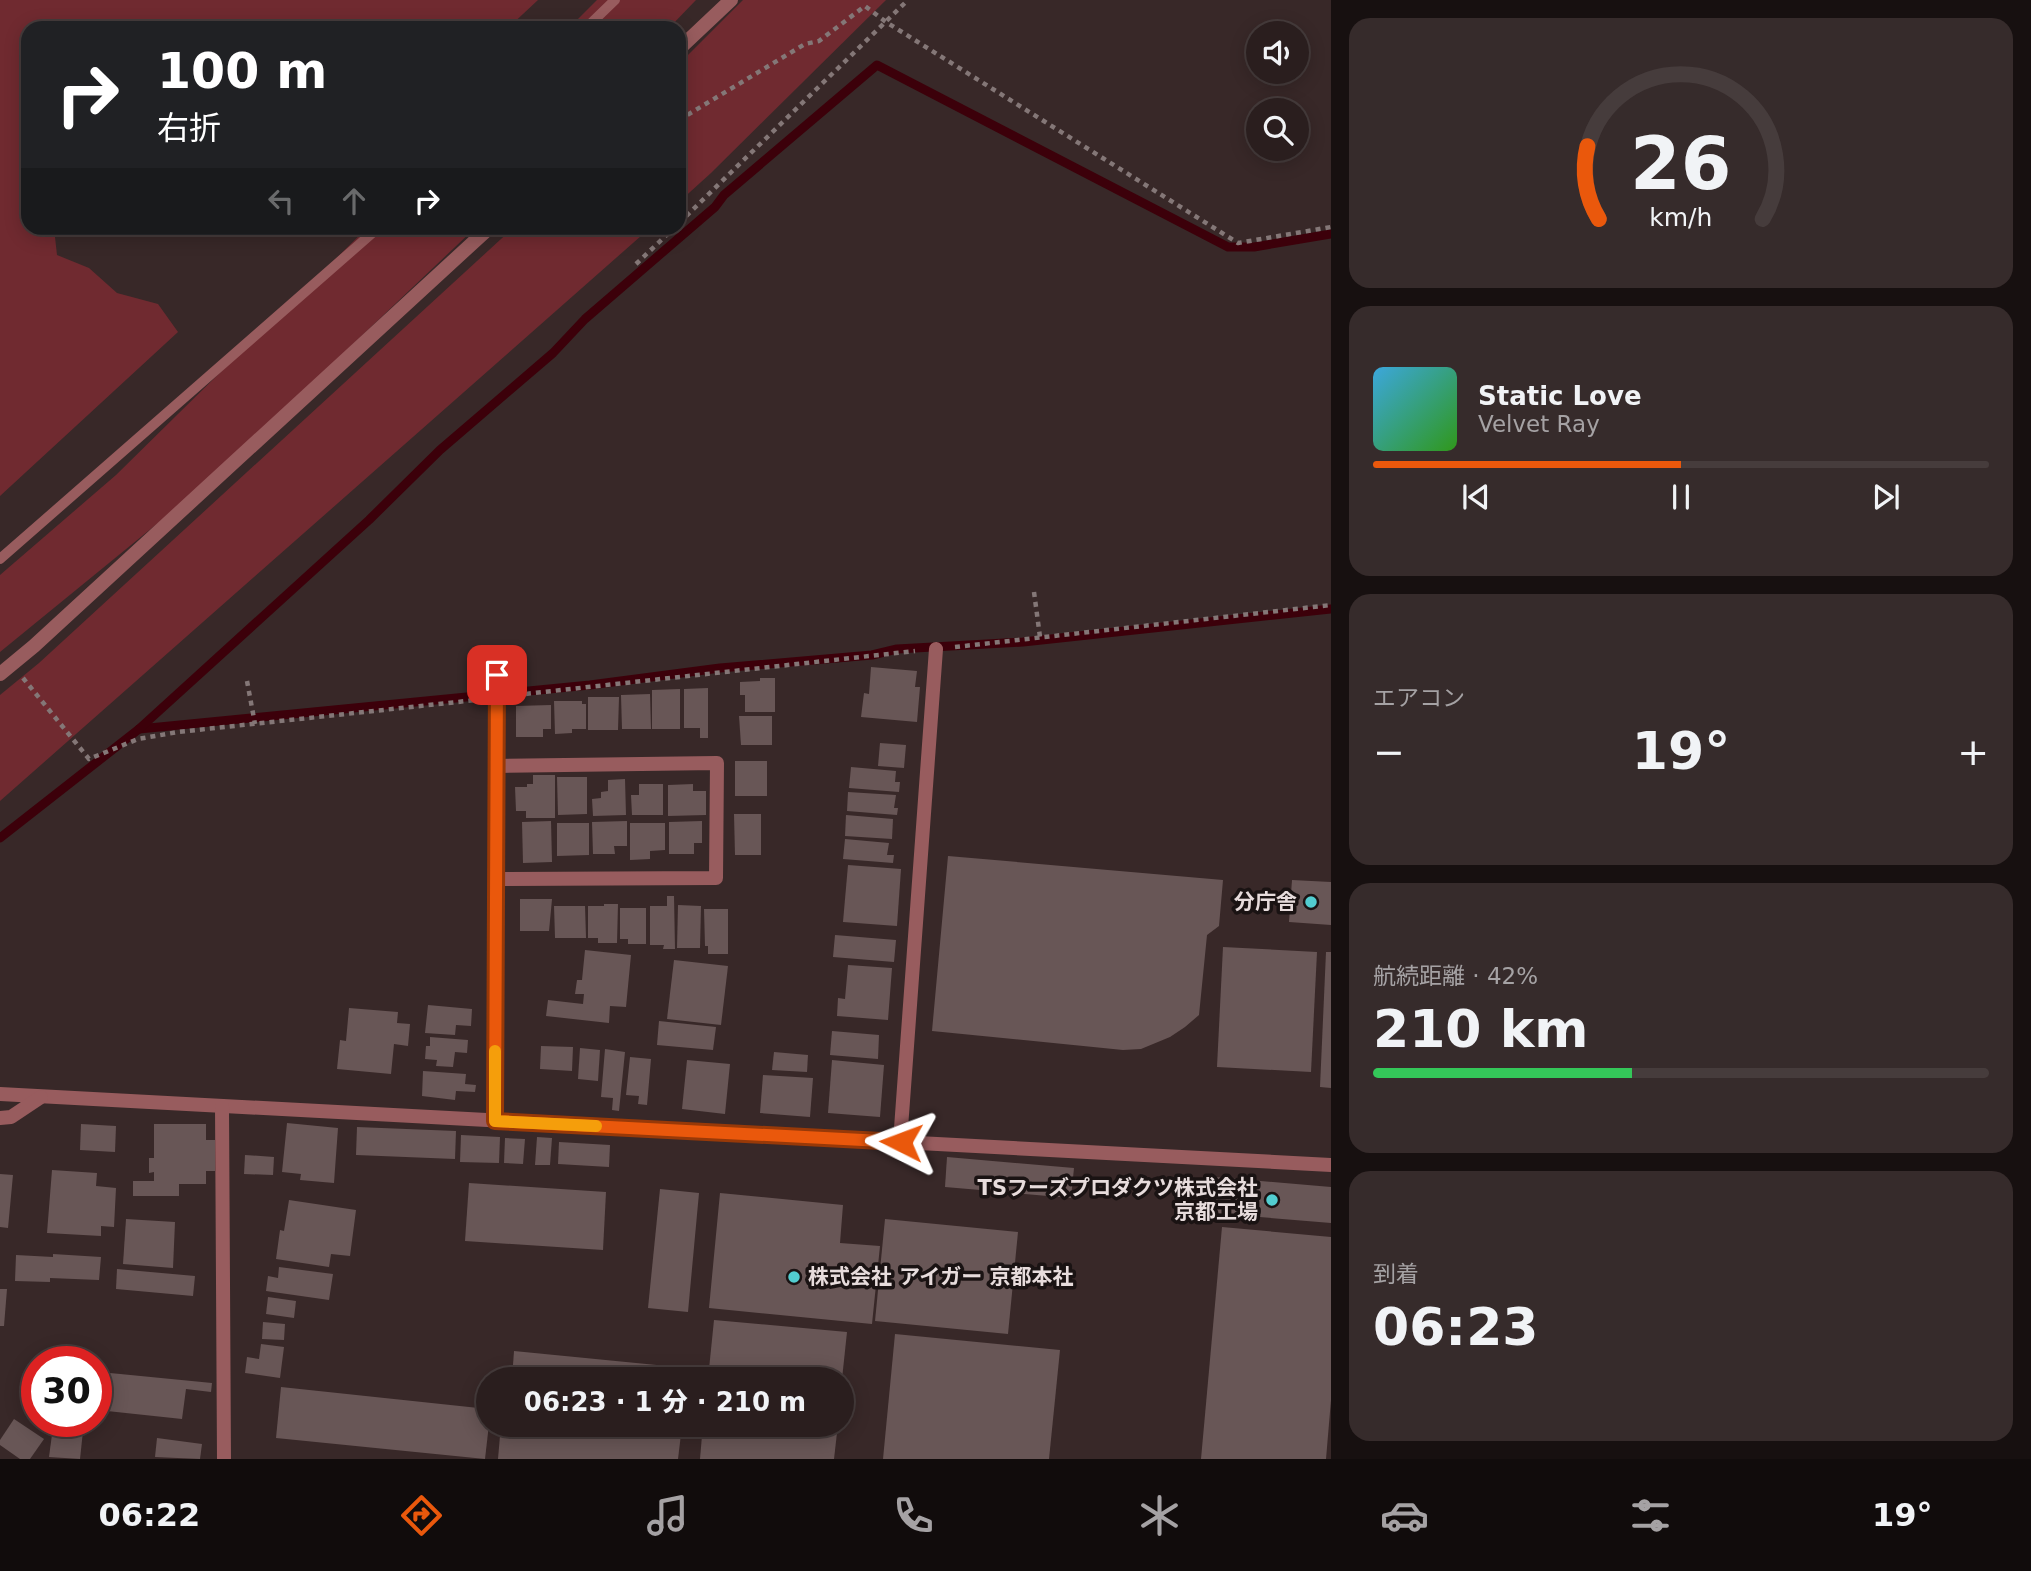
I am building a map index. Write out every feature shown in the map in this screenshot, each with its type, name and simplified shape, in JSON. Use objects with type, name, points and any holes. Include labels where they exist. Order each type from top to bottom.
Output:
[{"type":"street","points":[[686,42],[731,0]]},
{"type":"street","points":[[6,669],[481,235]]},
{"type":"street","points":[[901,1142],[936,649]]},
{"type":"street","points":[[495,1121],[497,653]]},
{"type":"street","points":[[496,766],[717,763],[716,878],[496,879]]},
{"type":"street","points":[[0,1094],[1331,1166]]},
{"type":"street","points":[[0,1118],[11,1117],[41,1097]]},
{"type":"street","points":[[222,1106],[224,1459]]},
{"type":"lane","points":[[593,21],[615,0]]},
{"type":"lane","points":[[0,559],[370,235]]},
{"type":"path","points":[[686,216],[908,0]]},
{"type":"path","points":[[686,116],[805,44],[819,41],[865,6],[886,22],[1238,243],[1331,227]]},
{"type":"path","points":[[636,264],[667,235]]},
{"type":"path","points":[[1034,592],[1040,638]]},
{"type":"path","points":[[6,669],[89,760],[138,739],[178,732],[1331,605]]},
{"type":"path","points":[[247,681],[255,724]]},
{"type":"shaded area","points":[[0,0],[538,0],[516,21],[21,21],[21,235],[55,235],[57,255],[89,268],[117,293],[158,304],[178,332],[0,496]]},
{"type":"shaded area","points":[[597,0],[696,0],[676,21],[576,21]]},
{"type":"shaded area","points":[[743,0],[886,0],[686,196],[686,57]]},
{"type":"shaded area","points":[[360,235],[468,235],[207,483],[0,652],[0,575],[116,475]]},
{"type":"shaded area","points":[[505,235],[642,235],[0,801],[0,695],[39,663]]},
{"type":"building","points":[[871,667],[917,671],[915,687],[920,687],[917,722],[861,717],[864,693],[869,694]]},
{"type":"building","points":[[760,678],[775,678],[775,712],[745,712],[745,695],[740,695],[740,682],[760,681]]},
{"type":"building","points":[[708,688],[708,738],[700,738],[700,728],[684,728],[684,689]]},
{"type":"building","points":[[680,689],[680,729],[652,729],[652,690]]},
{"type":"building","points":[[650,694],[651,729],[622,729],[621,695]]},
{"type":"building","points":[[588,697],[619,697],[618,730],[588,730]]},
{"type":"building","points":[[554,701],[582,701],[582,704],[586,704],[586,729],[572,729],[572,733],[555,734]]},
{"type":"building","points":[[551,705],[551,729],[543,729],[543,737],[516,737],[516,706]]},
{"type":"building","points":[[739,716],[772,716],[772,745],[741,745]]},
{"type":"building","points":[[880,743],[906,745],[904,768],[878,766]]},
{"type":"building","points":[[735,761],[767,761],[767,796],[735,796]]},
{"type":"building","points":[[851,767],[896,771],[895,782],[900,782],[899,792],[849,788]]},
{"type":"building","points":[[533,775],[555,775],[555,818],[526,818],[526,811],[516,811],[515,787],[533,784]]},
{"type":"building","points":[[557,777],[587,777],[587,814],[558,815]]},
{"type":"building","points":[[625,779],[626,815],[593,816],[592,799],[601,798],[601,792],[608,791],[608,780]]},
{"type":"building","points":[[639,784],[663,784],[663,815],[632,815],[631,795],[639,795]]},
{"type":"building","points":[[693,784],[693,791],[706,791],[706,815],[668,816],[668,785]]},
{"type":"building","points":[[848,792],[896,795],[894,808],[898,808],[897,815],[847,811]]},
{"type":"building","points":[[734,814],[761,814],[761,855],[735,855]]},
{"type":"building","points":[[846,815],[893,819],[892,839],[845,836]]},
{"type":"building","points":[[551,821],[552,862],[523,863],[522,822]]},
{"type":"building","points":[[627,821],[627,846],[614,846],[615,854],[593,854],[592,822]]},
{"type":"building","points":[[702,821],[702,843],[694,843],[694,854],[669,854],[669,822]]},
{"type":"building","points":[[557,823],[589,823],[589,855],[557,856]]},
{"type":"building","points":[[630,823],[665,823],[665,850],[650,851],[650,859],[630,860]]},
{"type":"building","points":[[845,839],[889,843],[887,855],[894,855],[893,863],[843,859]]},
{"type":"building","points":[[948,856],[1223,880],[1219,926],[1207,935],[1199,1015],[1170,1037],[1141,1049],[1123,1050],[932,1031]]},
{"type":"building","points":[[848,865],[901,869],[897,926],[843,922]]},
{"type":"building","name":"分庁舎","points":[[1292,880],[1331,882],[1331,925],[1289,922]]},
{"type":"building","points":[[667,896],[674,896],[675,949],[663,949],[664,945],[650,945],[650,906],[667,906]]},
{"type":"building","points":[[520,899],[552,899],[549,931],[520,931]]},
{"type":"building","points":[[618,904],[617,943],[598,943],[598,938],[588,938],[588,906]]},
{"type":"building","points":[[678,905],[701,906],[700,948],[677,948]]},
{"type":"building","points":[[554,906],[585,906],[586,938],[555,938]]},
{"type":"building","points":[[620,908],[646,908],[646,944],[628,944],[628,939],[620,939]]},
{"type":"building","points":[[704,909],[728,909],[728,954],[708,954],[708,946],[705,946]]},
{"type":"building","points":[[835,935],[896,940],[894,962],[833,957]]},
{"type":"building","points":[[1223,947],[1317,952],[1311,1072],[1217,1067]]},
{"type":"building","points":[[585,950],[631,955],[626,1007],[610,1006],[609,1023],[546,1016],[548,1000],[583,1004],[584,994],[575,994],[577,980],[582,980]]},
{"type":"building","points":[[1326,952],[1331,952],[1331,1088],[1320,1087]]},
{"type":"building","points":[[674,960],[728,966],[721,1025],[667,1019]]},
{"type":"building","points":[[848,965],[892,968],[888,1020],[837,1016],[838,998],[845,999]]},
{"type":"building","points":[[428,1005],[472,1009],[471,1026],[456,1025],[455,1035],[425,1033]]},
{"type":"building","points":[[349,1008],[398,1012],[397,1023],[410,1024],[408,1046],[394,1044],[391,1074],[337,1069],[340,1040],[346,1041]]},
{"type":"building","points":[[659,1021],[716,1027],[713,1050],[657,1045]]},
{"type":"building","points":[[832,1031],[879,1035],[878,1059],[830,1055]]},
{"type":"building","points":[[430,1037],[468,1040],[467,1053],[455,1052],[453,1067],[436,1066],[437,1060],[425,1059]]},
{"type":"building","points":[[541,1046],[573,1047],[572,1071],[540,1069]]},
{"type":"building","points":[[580,1048],[600,1050],[598,1081],[578,1079]]},
{"type":"building","points":[[605,1049],[625,1052],[619,1111],[612,1110],[613,1098],[601,1097]]},
{"type":"building","points":[[774,1052],[808,1055],[807,1072],[772,1070]]},
{"type":"building","points":[[630,1057],[651,1059],[647,1105],[638,1104],[639,1096],[626,1095]]},
{"type":"building","points":[[687,1060],[730,1064],[725,1114],[682,1109]]},
{"type":"building","points":[[832,1060],[884,1065],[880,1117],[828,1113]]},
{"type":"building","points":[[423,1071],[466,1074],[465,1084],[476,1085],[475,1092],[456,1091],[455,1100],[422,1096]]},
{"type":"building","points":[[763,1075],[813,1078],[810,1117],[760,1113]]},
{"type":"building","points":[[287,1123],[338,1128],[334,1183],[300,1180],[301,1174],[282,1172]]},
{"type":"building","points":[[81,1124],[116,1126],[115,1152],[80,1150]]},
{"type":"building","points":[[154,1124],[206,1124],[206,1140],[215,1140],[215,1171],[206,1171],[206,1184],[179,1184],[179,1196],[133,1196],[133,1181],[154,1181],[154,1172],[149,1173],[149,1158],[154,1158]]},
{"type":"building","points":[[357,1127],[456,1131],[455,1159],[356,1155]]},
{"type":"building","points":[[461,1135],[500,1137],[499,1163],[460,1162]]},
{"type":"building","points":[[537,1137],[552,1138],[550,1165],[535,1165]]},
{"type":"building","points":[[505,1138],[525,1139],[523,1164],[504,1163]]},
{"type":"building","points":[[559,1142],[610,1145],[609,1167],[558,1164]]},
{"type":"building","points":[[245,1155],[274,1157],[273,1175],[244,1174]]},
{"type":"building","points":[[947,1157],[1074,1168],[1071,1198],[945,1187]]},
{"type":"building","points":[[52,1170],[97,1173],[96,1186],[116,1188],[114,1227],[101,1226],[101,1236],[47,1233]]},
{"type":"building","points":[[0,1174],[13,1175],[8,1228],[0,1227]]},
{"type":"building","name":"TSフーズプロダクツ株式会社 京都工場","points":[[1215,1177],[1331,1187],[1331,1223],[1211,1213]]},
{"type":"building","points":[[469,1183],[606,1192],[603,1250],[465,1241]]},
{"type":"building","points":[[660,1189],[699,1193],[688,1312],[648,1308]]},
{"type":"building","name":"株式会社 アイガー 京都本社","points":[[720,1193],[843,1205],[840,1243],[880,1246],[872,1324],[709,1308]]},
{"type":"building","points":[[289,1200],[356,1210],[350,1256],[331,1254],[329,1267],[276,1259],[280,1230],[284,1231]]},
{"type":"building","points":[[126,1219],[175,1222],[173,1268],[123,1264]]},
{"type":"building","points":[[885,1219],[1018,1232],[1008,1334],[875,1321]]},
{"type":"building","points":[[1222,1227],[1331,1237],[1331,1400],[1326,1459],[1201,1459]]},
{"type":"building","points":[[53,1254],[101,1257],[99,1280],[50,1278],[50,1282],[15,1281],[16,1255],[53,1257]]},
{"type":"building","points":[[279,1267],[333,1274],[329,1300],[266,1291],[268,1276],[278,1278]]},
{"type":"building","points":[[117,1269],[195,1276],[193,1296],[116,1289]]},
{"type":"building","points":[[0,1289],[7,1289],[4,1326],[0,1326]]},
{"type":"building","points":[[268,1297],[296,1301],[294,1318],[266,1314]]},
{"type":"building","points":[[714,1320],[847,1332],[843,1367],[709,1367]]},
{"type":"building","points":[[263,1322],[285,1324],[284,1340],[262,1339]]},
{"type":"building","points":[[895,1334],[1060,1350],[1049,1459],[883,1459]]},
{"type":"building","points":[[261,1344],[284,1347],[280,1378],[245,1373],[247,1357],[259,1359]]},
{"type":"building","points":[[514,1351],[677,1367],[513,1367]]},
{"type":"building","points":[[112,1373],[212,1383],[211,1392],[186,1389],[182,1419],[112,1412]]},
{"type":"building","points":[[281,1387],[476,1408],[476,1437],[488,1437],[485,1459],[276,1438]]},
{"type":"building","points":[[14,1419],[21,1424],[21,1437],[44,1439],[30,1459],[20,1459],[0,1445],[0,1440]]},
{"type":"building","points":[[52,1437],[82,1437],[80,1459],[49,1457]]},
{"type":"building","points":[[500,1437],[681,1437],[678,1459],[498,1459]]},
{"type":"building","points":[[702,1437],[837,1437],[834,1459],[700,1459]]},
{"type":"building","points":[[157,1438],[202,1444],[200,1459],[155,1457]]},
{"type":"waterway","points":[[686,232],[715,207],[724,195],[877,65],[1228,247],[1254,247],[1331,234]]},
{"type":"waterway","points":[[0,838],[139,729],[369,520],[440,450],[553,353],[585,319],[682,235]]},
{"type":"waterway","points":[[139,729],[590,685],[720,668],[872,655],[897,649],[1023,642],[1331,609]]},
{"type":"slow traffic","points":[[495,1051],[495,1121],[596,1126]]},
{"type":"place","name":"分庁舎","points":[[1311,902]]},
{"type":"place","name":"TSフーズプロダクツ株式会社 京都工場","points":[[1272,1200]]},
{"type":"place","name":"株式会社 アイガー 京都本社","points":[[794,1277]]},
{"type":"route","points":[[497,675],[495,1121],[901,1142]]}]
